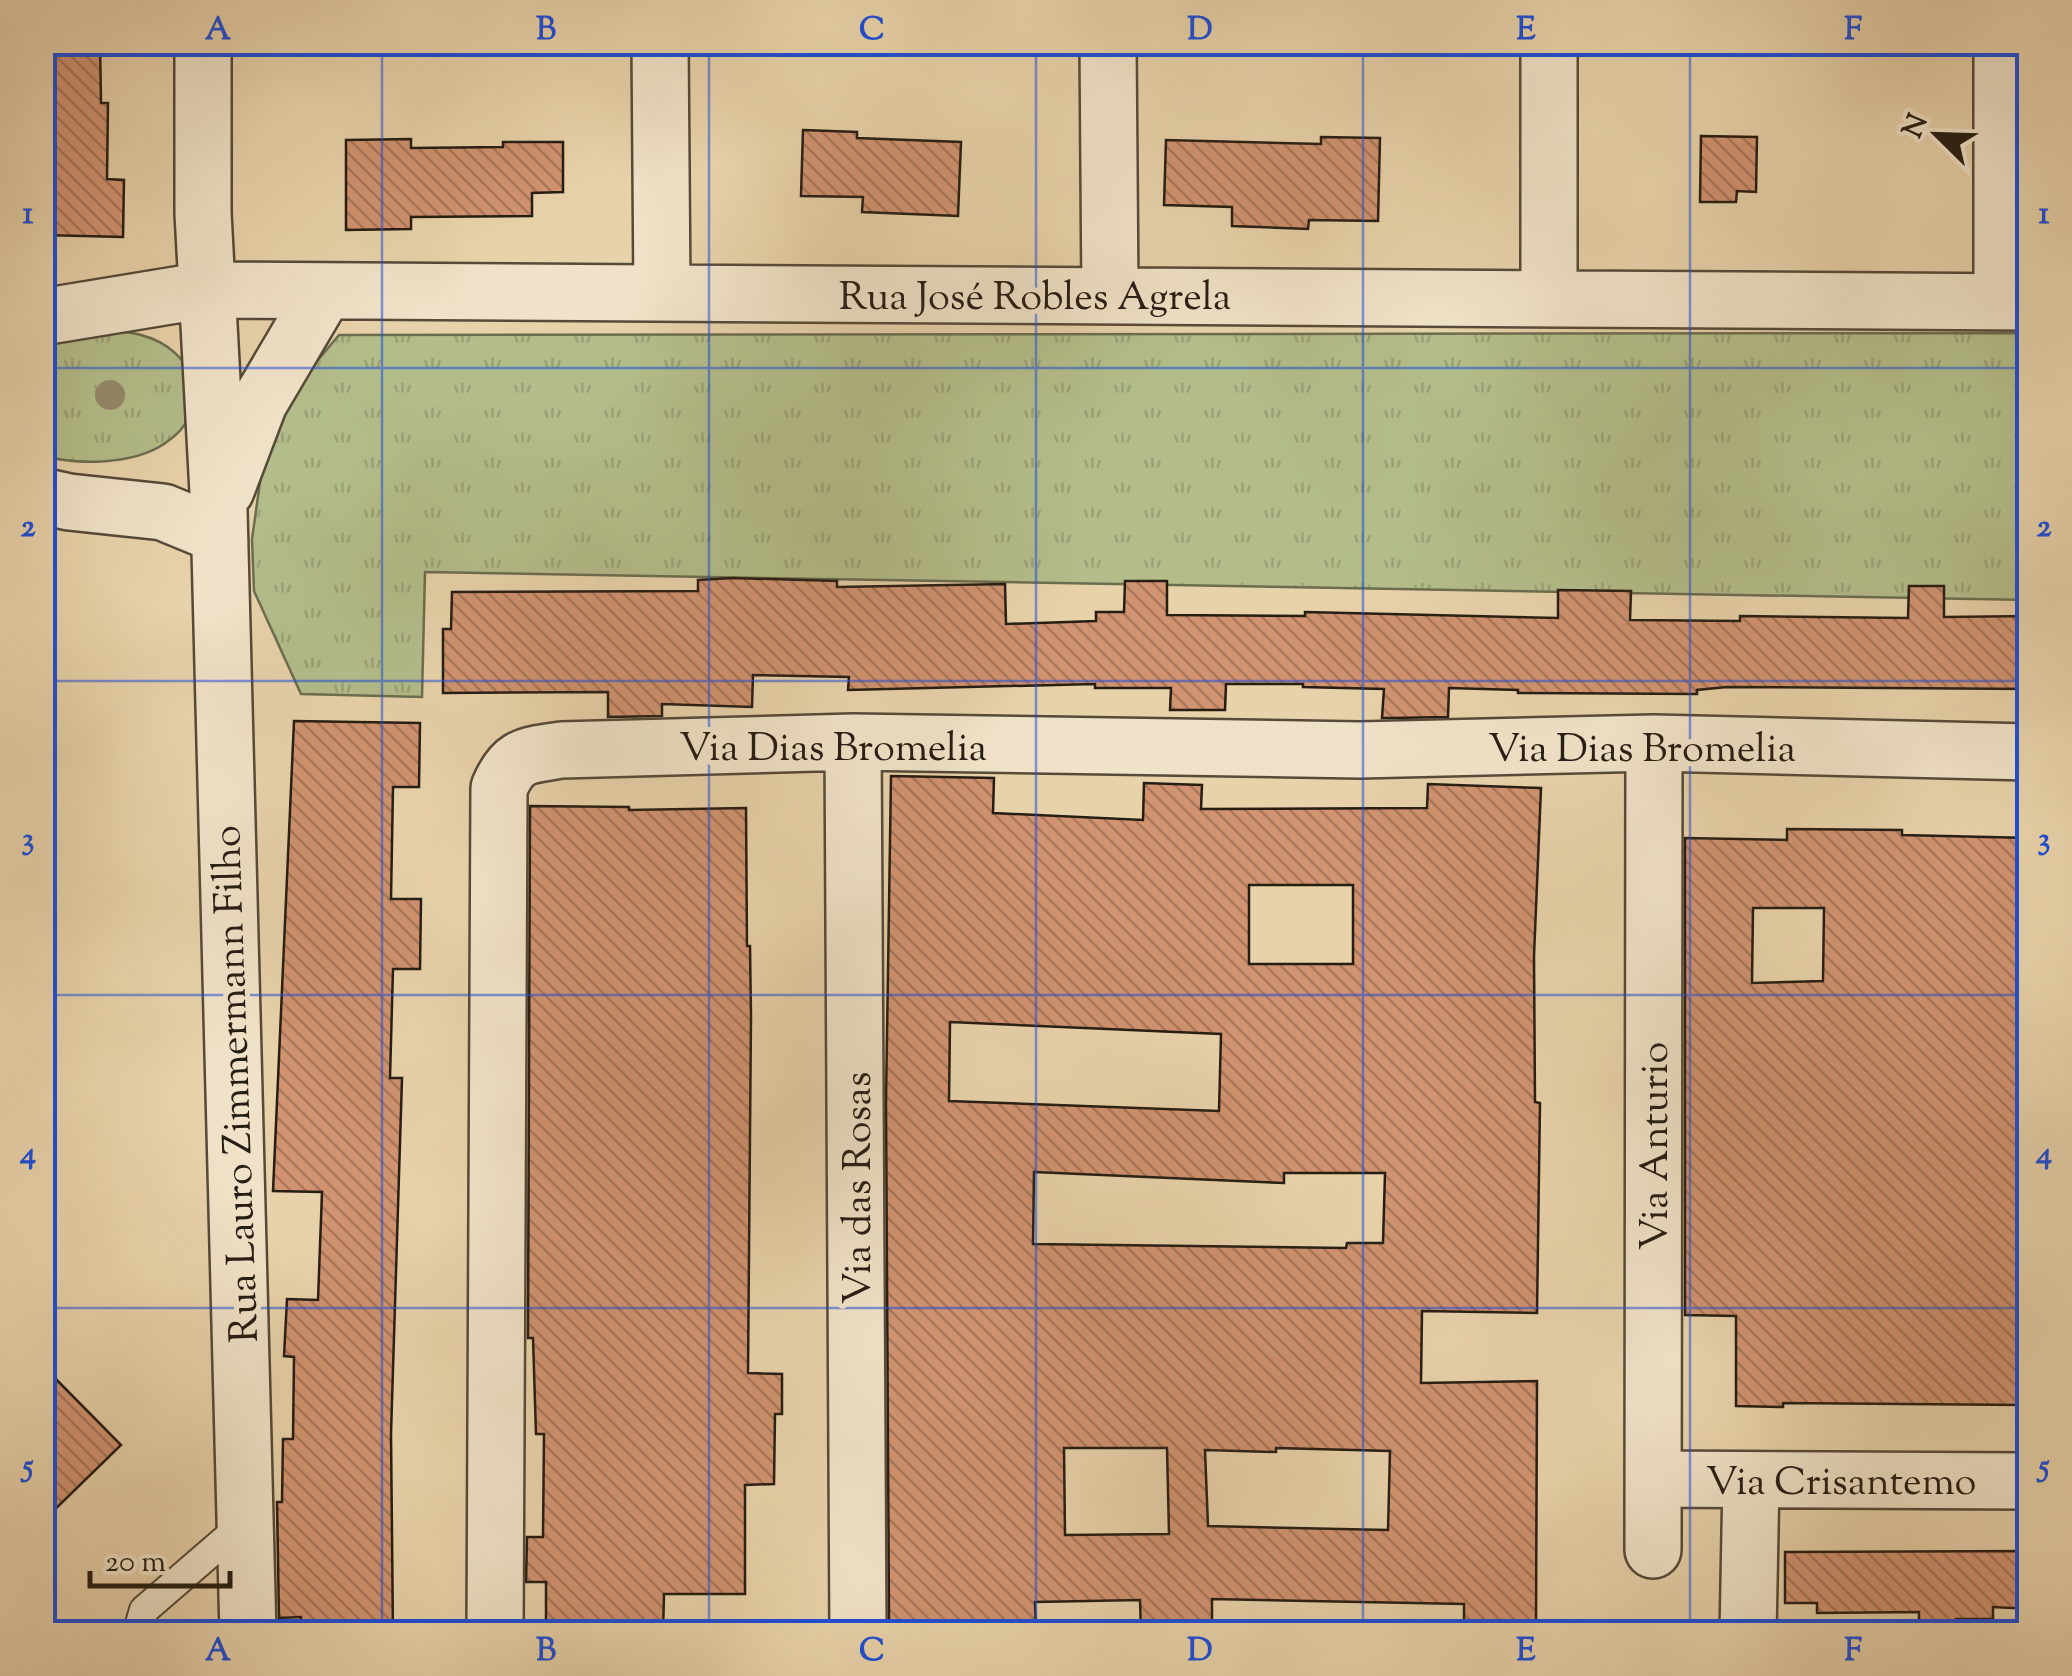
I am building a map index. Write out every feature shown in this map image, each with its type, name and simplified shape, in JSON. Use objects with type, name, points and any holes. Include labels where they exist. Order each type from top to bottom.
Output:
[{"type":"street","name":"Rua Lauro Zimmermann Filho","points":[[204,42],[206,290],[219,523],[248,1634]]},
{"type":"street","points":[[660,42],[662,293]]},
{"type":"street","points":[[1108,42],[1110,296]]},
{"type":"street","points":[[1549,42],[1549,298]]},
{"type":"street","points":[[2002,42],[2016,302]]},
{"type":"street","name":"Rua José Robles Agrela","points":[[42,316],[206,290],[2016,302]]},
{"type":"street","name":"Rua Lauro Zimmermann Filho","points":[[219,523],[244,437],[259,402],[325,291]]},
{"type":"street","points":[[42,496],[219,523]]},
{"type":"street","name":"Via Dias Bromelia","points":[[494,1634],[499,788],[508,768],[520,757],[561,750],[853,742],[1360,750],[1654,742],[2030,752]]},
{"type":"street","name":"Via das Rosas","points":[[853,742],[858,1634]]},
{"type":"street","name":"Via Anturio","points":[[1653,1550],[1654,742]]},
{"type":"street","name":"Via Crisantemo","points":[[1653,1479],[2030,1481]]},
{"type":"street","points":[[1748,1634],[1751,1480]]},
{"type":"lane","points":[[137,1634],[144,1610],[247,1520]]},
{"type":"green space","points":[[71,331],[133,333],[160,342],[175,353],[193,382],[195,398],[180,430],[164,444],[137,456],[88,462],[43,456],[43,339]]},
{"type":"green space","points":[[2029,333],[2029,600],[425,572],[422,697],[301,694],[254,591],[252,539],[270,434],[297,385],[339,335]]},
{"type":"building","points":[[100,43],[101,103],[108,103],[107,179],[124,180],[123,237],[42,235],[42,44]]},
{"type":"building","points":[[803,130],[857,132],[857,138],[961,142],[958,216],[862,212],[863,197],[801,196]]},
{"type":"building","points":[[1701,136],[1757,137],[1756,192],[1737,191],[1736,202],[1700,202]]},
{"type":"building","points":[[1321,137],[1380,138],[1378,221],[1309,220],[1308,229],[1232,226],[1232,207],[1164,205],[1166,140],[1321,144]]},
{"type":"building","points":[[411,139],[411,148],[563,142],[563,192],[532,193],[532,216],[411,217],[411,229],[346,230],[346,140]]},
{"type":"building","points":[[698,580],[837,581],[837,587],[1005,584],[1006,624],[1096,621],[1096,612],[1124,612],[1125,581],[1167,581],[1167,615],[1305,616],[1305,612],[1558,618],[1558,590],[1631,591],[1630,620],[1740,621],[1740,616],[1908,618],[1909,586],[1944,586],[1944,617],[2030,616],[2030,689],[1727,687],[1697,690],[1697,694],[1518,693],[1449,688],[1448,717],[1393,718],[1382,718],[1384,689],[1303,684],[1226,684],[1225,710],[1170,710],[1171,688],[1095,688],[1095,684],[848,690],[849,677],[753,675],[752,707],[662,704],[662,716],[608,717],[608,692],[443,693],[443,629],[451,629],[452,592],[698,591]]},
{"type":"building","points":[[294,721],[420,723],[419,787],[393,787],[391,899],[421,899],[420,969],[393,969],[390,1078],[402,1078],[391,1434],[393,1634],[301,1634],[301,1617],[279,1618],[277,1502],[282,1502],[283,1439],[293,1439],[294,1357],[284,1356],[287,1299],[318,1300],[322,1192],[273,1191]]},
{"type":"building","points":[[891,776],[994,778],[993,813],[1143,820],[1144,783],[1202,785],[1201,809],[1427,808],[1428,784],[1541,788],[1534,956],[1535,1102],[1540,1103],[1537,1313],[1422,1311],[1421,1383],[1537,1381],[1536,1627],[1464,1628],[1464,1604],[1212,1599],[1212,1632],[1141,1633],[1140,1600],[1035,1602],[1036,1634],[986,1634],[986,1623],[889,1620],[886,1102]],"holes":[[[1249,885],[1353,885],[1353,964],[1249,964]],[[950,1022],[1221,1034],[1219,1111],[949,1101]],[[1034,1172],[1284,1183],[1284,1173],[1385,1173],[1383,1243],[1347,1243],[1346,1248],[1033,1244]],[[1064,1448],[1167,1448],[1169,1534],[1065,1535]],[[1205,1450],[1390,1451],[1388,1530],[1208,1526]]]},
{"type":"building","points":[[530,806],[629,810],[746,808],[751,1016],[748,1373],[782,1374],[782,1414],[775,1414],[774,1484],[745,1485],[745,1594],[664,1594],[663,1634],[546,1634],[546,1582],[526,1582],[527,1537],[543,1537],[544,1434],[536,1434],[533,1338],[528,1338]]},
{"type":"building","points":[[1787,829],[1902,830],[1902,835],[2030,838],[2023,1405],[1736,1406],[1736,1316],[1685,1315],[1685,838],[1787,840]],"holes":[[[1753,908],[1824,908],[1823,981],[1752,983]]]},
{"type":"building","points":[[42,1365],[121,1445],[42,1522]]},
{"type":"building","points":[[2030,1551],[2030,1609],[1993,1607],[1993,1619],[1956,1619],[1957,1634],[1919,1634],[1919,1612],[1817,1613],[1817,1603],[1785,1603],[1785,1552]]}]
